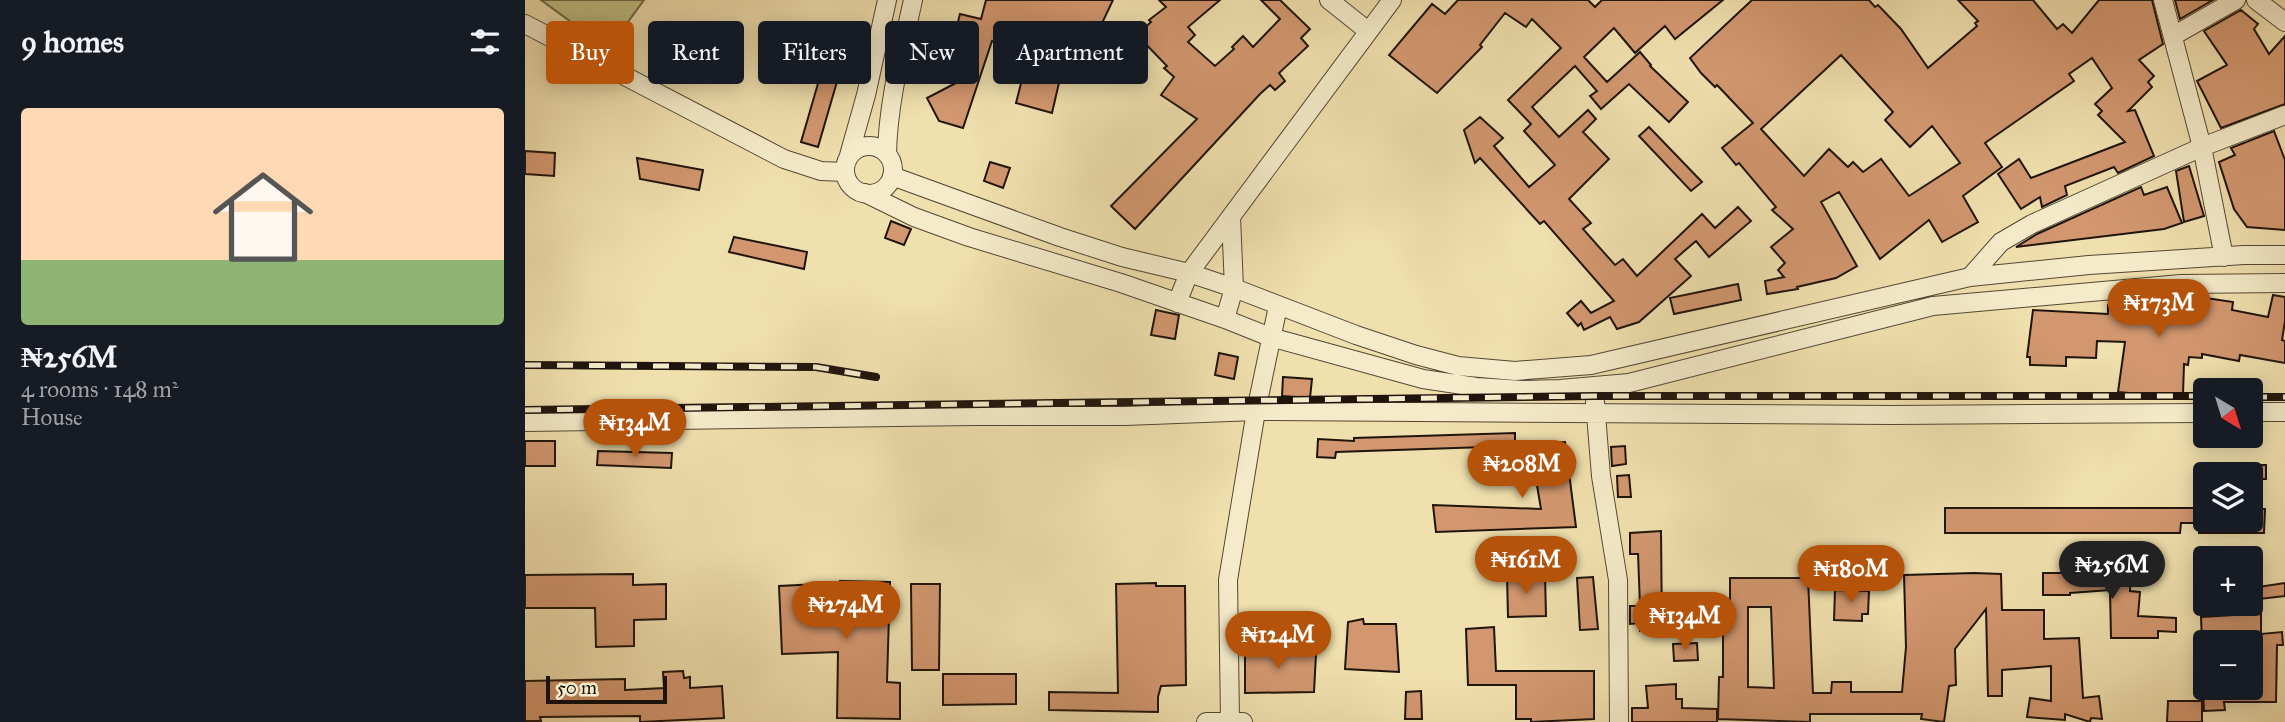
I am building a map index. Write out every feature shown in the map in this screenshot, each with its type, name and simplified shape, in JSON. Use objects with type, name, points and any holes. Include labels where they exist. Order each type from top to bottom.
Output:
[{"type":"street","points":[[887,0],[866,95],[846,165],[848,181],[855,190],[914,217],[969,237],[1177,303],[1270,337],[1423,379],[1476,387],[1523,390],[1629,383],[1933,306],[2181,284],[2285,283]]},
{"type":"street","points":[[865,193],[883,190],[892,176],[891,160],[887,153],[887,128],[913,0]]},
{"type":"street","points":[[1329,0],[1368,32]]},
{"type":"street","points":[[1177,303],[1189,273],[1392,0]]},
{"type":"street","points":[[2163,0],[2202,146],[2224,257]]},
{"type":"street","points":[[2173,36],[2236,0]]},
{"type":"street","points":[[2256,0],[2285,22]]},
{"type":"street","points":[[525,23],[784,159],[821,171],[846,165],[862,147],[871,146],[887,153]]},
{"type":"street","points":[[1969,277],[2001,242],[2032,224],[2202,146],[2285,115]]},
{"type":"street","points":[[892,176],[1060,237],[1234,288],[1380,343],[1458,366],[1515,371],[1591,365],[1969,277],[2025,270],[2285,255]]},
{"type":"street","points":[[1225,319],[1234,288],[1231,216]]},
{"type":"street","points":[[1230,721],[1228,580],[1256,411],[1278,306]]},
{"type":"street","points":[[1591,365],[1601,476],[1618,580],[1619,722]]},
{"type":"street","points":[[525,422],[1125,416],[1256,411],[1892,415],[2193,413]]},
{"type":"street","points":[[2263,412],[2285,412]]},
{"type":"street","points":[[1206,722],[1243,722]]},
{"type":"shaded area","points":[[541,0],[644,0],[629,21],[570,21]]},
{"type":"building","points":[[986,0],[1113,0],[1103,21],[993,21],[993,41],[979,80],[979,21],[958,21],[960,14],[981,19]]},
{"type":"building","points":[[1159,0],[1220,0],[1188,27],[1195,35],[1188,42],[1215,66],[1234,49],[1232,47],[1243,36],[1253,47],[1280,19],[1261,0],[1280,0],[1310,29],[1301,38],[1308,46],[1279,73],[1285,81],[1275,90],[1270,85],[1260,94],[1135,229],[1111,206],[1197,119],[1161,95],[1174,77],[1148,46],[1148,25],[1151,22],[1149,20],[1166,7]]},
{"type":"building","points":[[1458,0],[1588,0],[1595,7],[1602,0],[1723,0],[1675,39],[1665,26],[1635,53],[1614,28],[1584,57],[1607,82],[1640,52],[1650,66],[1688,102],[1669,122],[1629,84],[1601,109],[1590,96],[1597,91],[1575,66],[1532,107],[1559,137],[1588,110],[1596,119],[1583,132],[1609,159],[1569,199],[1591,223],[1583,229],[1615,265],[1623,259],[1637,276],[1702,214],[1715,228],[1738,207],[1751,221],[1709,257],[1696,241],[1675,259],[1691,276],[1639,322],[1617,329],[1610,317],[1584,330],[1581,323],[1578,326],[1567,313],[1581,301],[1591,313],[1614,301],[1544,221],[1540,224],[1480,158],[1475,163],[1464,130],[1480,117],[1503,138],[1494,146],[1529,187],[1555,165],[1524,131],[1531,124],[1508,100],[1561,48],[1532,19],[1526,27],[1505,13],[1480,45],[1482,47],[1437,93],[1389,55],[1432,4],[1445,14]]},
{"type":"building","points":[[1752,0],[1869,0],[1875,7],[1878,5],[1901,29],[1928,68],[1977,26],[1975,23],[1978,21],[1958,0],[2033,0],[2057,29],[2063,24],[2072,33],[2099,0],[2152,0],[2163,44],[2139,60],[2154,76],[2148,82],[2152,87],[2128,111],[2135,110],[2154,156],[2118,173],[2114,167],[2065,186],[2067,195],[2042,207],[2040,197],[2021,209],[1998,174],[2019,159],[2031,178],[2125,142],[2098,115],[2102,111],[2095,104],[2112,88],[2092,58],[2069,74],[2074,81],[1985,143],[2002,167],[1963,196],[1978,222],[1942,242],[1929,220],[1880,259],[1839,192],[1821,202],[1857,266],[1836,278],[1797,287],[1798,289],[1767,294],[1765,281],[1784,277],[1778,270],[1785,263],[1771,247],[1793,229],[1772,210],[1776,207],[1739,163],[1736,165],[1722,148],[1753,123],[1717,85],[1715,87],[1701,73],[1690,58]],"holes":[[[1841,55],[1893,112],[1885,120],[1910,147],[1932,126],[1960,163],[1909,196],[1881,159],[1863,172],[1853,162],[1848,167],[1829,149],[1804,176],[1761,129]]]},
{"type":"building","points":[[2175,0],[2213,0],[2180,19]]},
{"type":"building","points":[[2241,10],[2258,24],[2254,29],[2269,54],[2285,36],[2285,104],[2221,128],[2197,81],[2227,65],[2204,31]]},
{"type":"building","points":[[818,84],[836,84],[818,147],[801,142]]},
{"type":"building","points":[[954,84],[978,84],[963,128],[939,121],[927,98]]},
{"type":"building","points":[[1021,84],[1059,84],[1052,113],[1016,103]]},
{"type":"building","points":[[1649,127],[1702,182],[1691,191],[1639,136]]},
{"type":"building","points":[[2274,131],[2285,160],[2285,230],[2247,227],[2234,209],[2219,162],[2235,155],[2231,148]]},
{"type":"building","points":[[525,151],[555,153],[554,176],[525,174]]},
{"type":"building","points":[[637,158],[703,170],[699,190],[640,179]]},
{"type":"building","points":[[990,162],[1010,168],[1003,188],[984,181]]},
{"type":"building","points":[[2189,166],[2204,216],[2184,222],[2176,171]]},
{"type":"building","points":[[2141,187],[2144,195],[2167,187],[2182,223],[2164,229],[2016,247],[2037,234]]},
{"type":"building","points":[[891,221],[911,229],[904,245],[885,238]]},
{"type":"building","points":[[734,237],[807,252],[804,269],[729,252]]},
{"type":"building","points":[[1738,284],[1741,300],[1674,314],[1670,298]]},
{"type":"building","points":[[2273,295],[2285,297],[2282,340],[2285,341],[2285,363],[2240,355],[2239,361],[2202,354],[2202,358],[2189,357],[2188,365],[2184,364],[2183,395],[2118,392],[2125,342],[2097,341],[2096,358],[2066,357],[2066,366],[2030,365],[2030,357],[2027,357],[2033,310],[2108,314],[2108,305],[2146,307],[2147,302],[2158,303],[2159,300],[2198,305],[2199,297],[2233,302],[2232,310],[2268,317]]},
{"type":"building","points":[[1156,310],[1179,315],[1175,339],[1151,335]]},
{"type":"building","points":[[1219,353],[1238,357],[1234,379],[1215,375]]},
{"type":"building","points":[[1283,377],[1312,379],[1310,398],[1282,396]]},
{"type":"building","points":[[1515,433],[1515,446],[1336,452],[1335,458],[1317,457],[1318,439],[1354,441],[1354,438]]},
{"type":"building","points":[[525,441],[555,441],[555,466],[525,466]]},
{"type":"building","points":[[1565,442],[1576,527],[1436,532],[1433,505],[1541,509],[1530,444]]},
{"type":"building","points":[[1625,446],[1626,464],[1612,466],[1611,447]]},
{"type":"building","points":[[598,451],[672,453],[671,468],[597,465]]},
{"type":"building","points":[[2263,465],[2266,465],[2266,479],[2263,479]]},
{"type":"building","points":[[1629,475],[1631,497],[1618,497],[1617,476]]},
{"type":"building","points":[[1945,508],[2193,508],[2193,523],[2181,523],[2180,533],[1945,533]]},
{"type":"building","points":[[2265,509],[2264,533],[2199,533],[2263,532]]},
{"type":"building","points":[[1661,531],[1662,631],[1640,631],[1640,623],[1630,624],[1630,606],[1640,606],[1638,554],[1630,554],[1630,533]]},
{"type":"building","points":[[2103,568],[2131,568],[2130,591],[2140,592],[2138,616],[2176,618],[2176,632],[2158,631],[2158,638],[2111,638],[2110,590],[2043,595],[2043,573],[2103,574]]},
{"type":"building","points":[[633,574],[633,585],[666,584],[666,619],[634,620],[634,646],[596,647],[595,608],[525,608],[525,575]]},
{"type":"building","points":[[1545,574],[1546,616],[1508,617],[1507,575]]},
{"type":"building","points":[[2001,574],[2002,610],[2044,610],[2044,639],[2079,638],[2083,698],[2099,696],[2102,719],[2091,718],[2090,722],[2065,714],[2065,720],[2027,717],[2030,698],[2051,701],[2051,666],[2002,670],[2002,696],[1988,696],[1986,609],[1955,649],[1956,685],[1949,686],[1944,722],[1921,719],[1922,714],[1810,714],[1810,722],[1718,719],[1719,677],[1723,677],[1723,621],[1730,621],[1730,578],[1808,578],[1813,693],[1831,693],[1832,682],[1851,682],[1851,692],[1902,692],[1906,647],[1904,575]],"holes":[[[1748,607],[1771,607],[1774,688],[1748,687]]]},
{"type":"building","points":[[1593,577],[1598,629],[1580,630],[1577,578]]},
{"type":"building","points":[[840,581],[890,582],[887,682],[900,683],[900,719],[837,718],[838,652],[782,654],[779,586]]},
{"type":"building","points":[[1156,583],[1156,586],[1185,586],[1186,685],[1161,686],[1158,712],[1049,710],[1049,692],[1118,693],[1116,584]]},
{"type":"building","points":[[2285,583],[2285,596],[2263,599],[2263,586]]},
{"type":"building","points":[[911,584],[940,584],[939,670],[912,670]]},
{"type":"building","points":[[1835,590],[1869,591],[1868,614],[1862,614],[1862,621],[1834,620]]},
{"type":"building","points":[[2261,616],[2261,630],[2202,630],[2201,617]]},
{"type":"building","points":[[1363,619],[1364,624],[1396,624],[1399,672],[1345,669],[1348,622]]},
{"type":"building","points":[[1494,627],[1496,671],[1594,671],[1594,719],[1531,722],[1531,719],[1516,719],[1516,685],[1468,685],[1466,629]]},
{"type":"building","points":[[2282,632],[2283,645],[2277,645],[2276,702],[2224,702],[2225,710],[2204,711],[2204,700],[2263,700],[2263,634]]},
{"type":"building","points":[[1697,643],[1698,660],[1674,661],[1673,644]]},
{"type":"building","points":[[1284,645],[1286,654],[1316,654],[1314,692],[1245,693],[1245,648]]},
{"type":"building","points":[[683,671],[684,678],[690,677],[690,688],[722,686],[724,718],[640,722],[640,716],[540,717],[541,721],[525,721],[525,681],[625,679],[625,690],[664,688],[663,672]]},
{"type":"building","points":[[943,674],[1016,674],[1016,704],[943,705]]},
{"type":"building","points":[[1676,684],[1676,699],[1682,699],[1682,708],[1717,709],[1717,722],[1632,722],[1632,708],[1648,708],[1646,686]]},
{"type":"building","points":[[1421,691],[1422,719],[1405,719],[1406,692]]},
{"type":"building","points":[[2168,701],[2202,701],[2202,722],[2167,722]]},
{"type":"railway","points":[[525,365],[816,367],[876,377]]},
{"type":"railway","points":[[525,410],[1594,396],[2193,396]]},
{"type":"railway","points":[[2263,397],[2285,397]]}]
